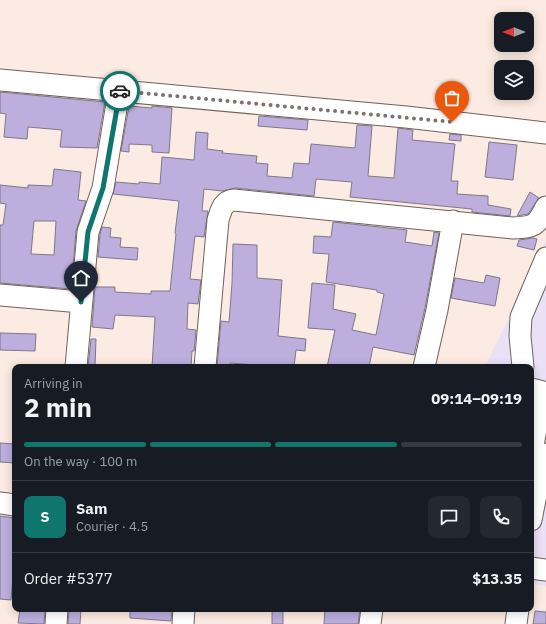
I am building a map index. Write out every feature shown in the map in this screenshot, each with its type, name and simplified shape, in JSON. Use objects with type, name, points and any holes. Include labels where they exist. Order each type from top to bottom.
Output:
[{"type":"street","points":[[0,80],[406,117],[546,133]]},
{"type":"street","points":[[76,364],[88,232],[103,188],[119,91]]},
{"type":"street","points":[[205,364],[218,220],[221,209],[229,200],[513,228],[528,227],[536,224],[546,207]]},
{"type":"street","points":[[425,364],[437,310],[453,221]]},
{"type":"street","points":[[523,364],[520,336],[521,317],[546,258]]},
{"type":"street","points":[[0,295],[81,302]]},
{"type":"street","points":[[534,491],[538,452],[540,391]]},
{"type":"street","points":[[0,503],[12,505]]},
{"type":"street","points":[[534,568],[546,570]]},
{"type":"street","points":[[56,624],[58,612]]},
{"type":"street","points":[[183,624],[184,612]]},
{"type":"street","points":[[370,624],[372,612]]},
{"type":"street","points":[[516,624],[518,612]]},
{"type":"shaded area","points":[[546,240],[546,586],[534,584],[534,364],[486,364]]},
{"type":"building","points":[[0,92],[105,102],[97,148],[60,147],[62,130],[28,127],[27,139],[4,137],[6,114],[0,113]]},
{"type":"building","points":[[129,106],[172,108],[169,153],[152,152],[152,145],[129,144],[129,152],[121,151]]},
{"type":"building","points":[[259,116],[308,120],[307,130],[258,126]]},
{"type":"building","points":[[357,125],[372,126],[368,176],[394,178],[398,128],[413,130],[412,140],[455,144],[451,181],[458,181],[457,194],[488,196],[488,205],[511,209],[510,216],[472,212],[472,209],[350,197],[352,182],[316,179],[314,196],[235,188],[222,191],[204,189],[202,211],[208,211],[204,237],[195,236],[190,279],[201,280],[198,304],[188,303],[187,329],[196,330],[191,364],[152,364],[155,317],[115,315],[113,329],[92,327],[95,287],[115,287],[115,292],[151,294],[151,291],[170,291],[179,201],[113,194],[116,182],[160,184],[162,157],[194,160],[196,132],[208,133],[207,149],[223,151],[222,153],[257,156],[256,163],[268,164],[267,176],[292,178],[294,163],[309,164],[311,144],[355,148]]},
{"type":"building","points":[[450,134],[461,135],[461,141],[449,140]]},
{"type":"building","points":[[489,142],[517,145],[513,180],[485,177]]},
{"type":"building","points":[[54,169],[81,172],[78,200],[86,201],[76,231],[71,289],[0,283],[0,225],[3,225],[6,204],[0,203],[0,185],[28,188],[28,185],[52,186]],"holes":[[[34,221],[56,221],[54,255],[31,254]]]},
{"type":"building","points":[[530,192],[539,198],[528,214],[517,216]]},
{"type":"building","points":[[333,222],[407,230],[405,242],[432,246],[434,232],[439,233],[425,308],[414,355],[373,347],[370,364],[328,364],[335,330],[308,328],[312,283],[335,285],[333,309],[356,314],[352,330],[376,335],[384,294],[377,292],[377,290],[326,282],[329,254],[313,253],[314,236],[331,237]]},
{"type":"building","points":[[102,227],[111,228],[110,237],[121,238],[120,247],[138,248],[137,260],[98,257]]},
{"type":"building","points":[[533,238],[537,239],[534,250],[517,246],[519,240]]},
{"type":"building","points":[[233,244],[257,245],[257,278],[282,280],[278,336],[306,339],[305,351],[296,350],[294,364],[217,364],[221,321],[229,322]]},
{"type":"building","points":[[486,275],[500,278],[495,306],[451,298],[455,278],[484,283]]},
{"type":"building","points":[[0,333],[36,334],[35,351],[0,350]]},
{"type":"building","points":[[91,339],[96,339],[95,364],[88,364]]},
{"type":"building","points":[[0,443],[12,444],[12,463],[0,462]]},
{"type":"building","points":[[0,516],[12,518],[12,589],[11,600],[0,599]]},
{"type":"building","points":[[535,611],[546,612],[546,624],[533,624]]},
{"type":"building","points":[[20,612],[45,612],[44,624],[18,623]]},
{"type":"building","points":[[69,612],[81,612],[80,624],[68,624]]},
{"type":"building","points":[[130,612],[172,612],[171,621],[130,618]]},
{"type":"building","points":[[272,612],[283,612],[283,624],[272,624]]},
{"type":"building","points":[[325,612],[360,612],[358,624],[324,624]]},
{"type":"way so far","points":[[120,91],[452,122]]},
{"type":"route","points":[[81,302],[88,232],[103,188],[120,91]]}]
